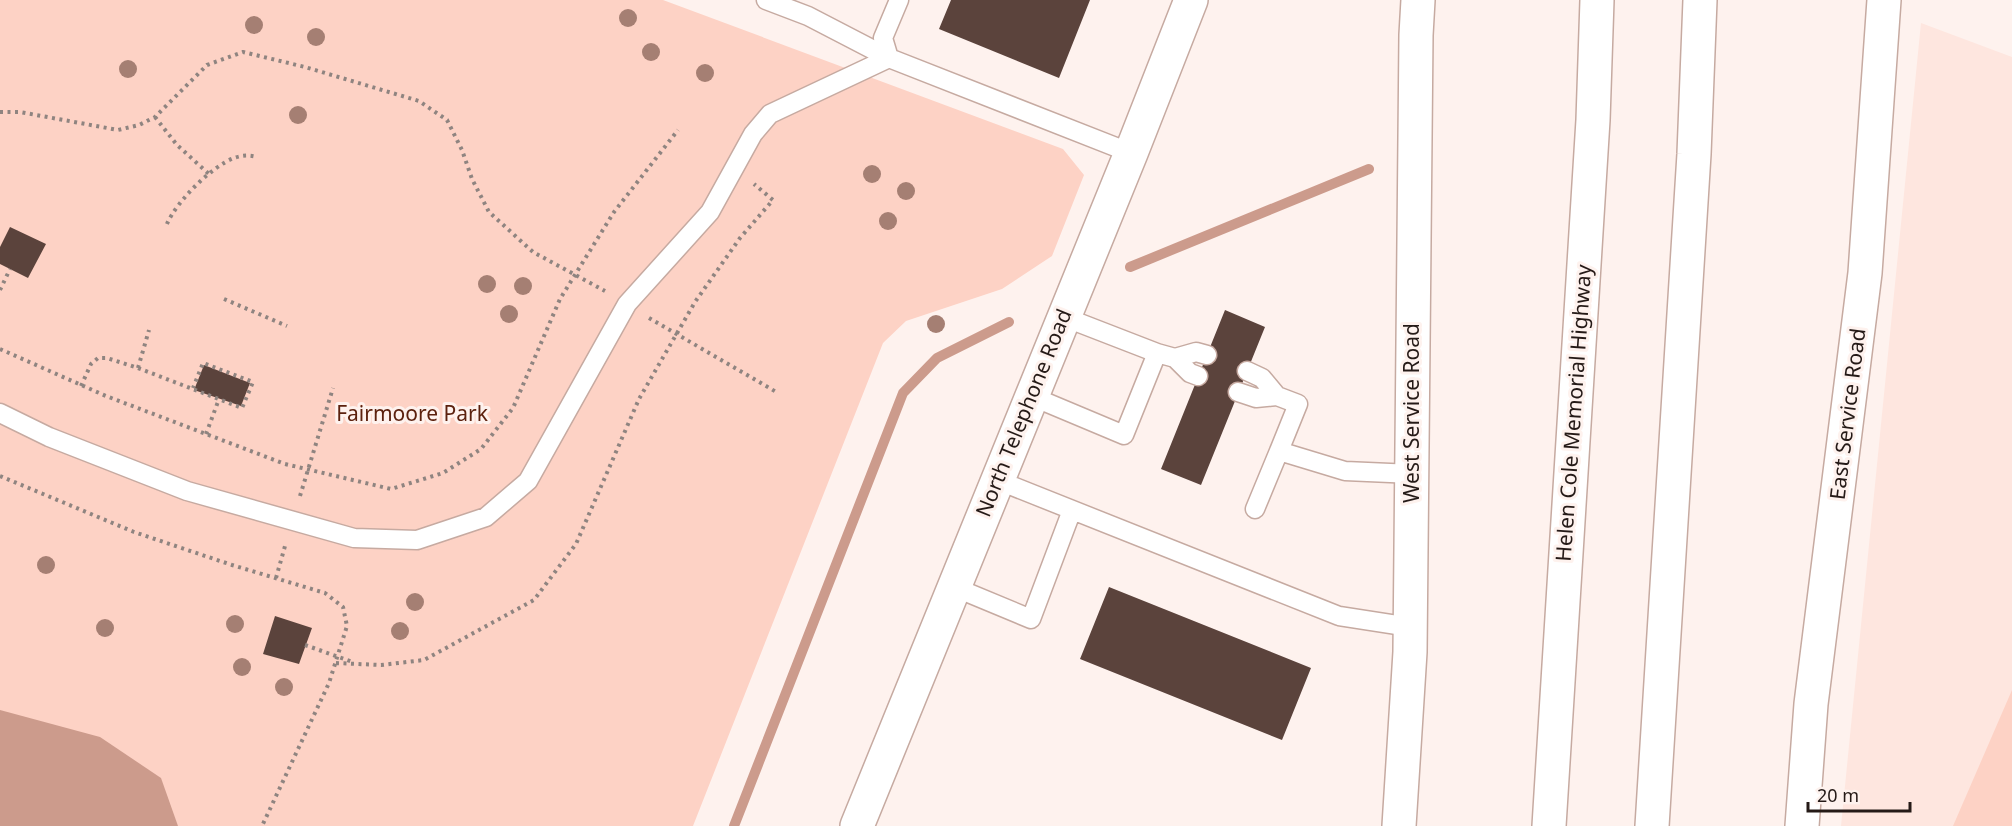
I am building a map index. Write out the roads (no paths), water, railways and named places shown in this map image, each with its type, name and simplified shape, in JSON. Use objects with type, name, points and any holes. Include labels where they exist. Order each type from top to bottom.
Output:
[{"type":"main road","name":"North Telephone Road","points":[[858,826],[1191,0]]},
{"type":"main road","name":"West Service Road","points":[[1399,826],[1410,627],[1418,0]]},
{"type":"main road","name":"Helen Cole Memorial Highway","points":[[1549,826],[1593,120],[1597,0]]},
{"type":"main road","name":"East Service Road","points":[[1802,826],[1811,704],[1865,273],[1884,0]]},
{"type":"main road","points":[[1652,826],[1694,153],[1700,1]]},
{"type":"lane","points":[[766,0],[812,8],[889,58],[1131,153]]},
{"type":"lane","points":[[889,58],[883,38],[899,0]]},
{"type":"lane","points":[[0,412],[49,437],[187,491],[354,538],[417,540],[486,517],[528,481],[627,304],[710,212],[753,134],[771,114],[889,58]]},
{"type":"lane","points":[[1067,309],[1156,352],[1175,358],[1190,373],[1198,376]]},
{"type":"lane","points":[[1032,396],[1124,435],[1156,352]]},
{"type":"lane","points":[[1175,358],[1196,352],[1207,355]]},
{"type":"lane","points":[[1247,371],[1262,378],[1277,396]]},
{"type":"lane","points":[[1238,392],[1256,398],[1277,396],[1298,404],[1255,509]]},
{"type":"lane","points":[[1279,451],[1345,471],[1413,474]]},
{"type":"lane","points":[[997,480],[1339,616],[1410,627]]},
{"type":"lane","points":[[954,587],[1031,619],[1072,510]]},
{"type":"waterway","points":[[1130,267],[1369,169]]},
{"type":"waterway","points":[[734,826],[903,393],[937,358],[1009,322]]},
{"type":"park label","name":"Fairmoore Park","points":[[412,414]]}]
